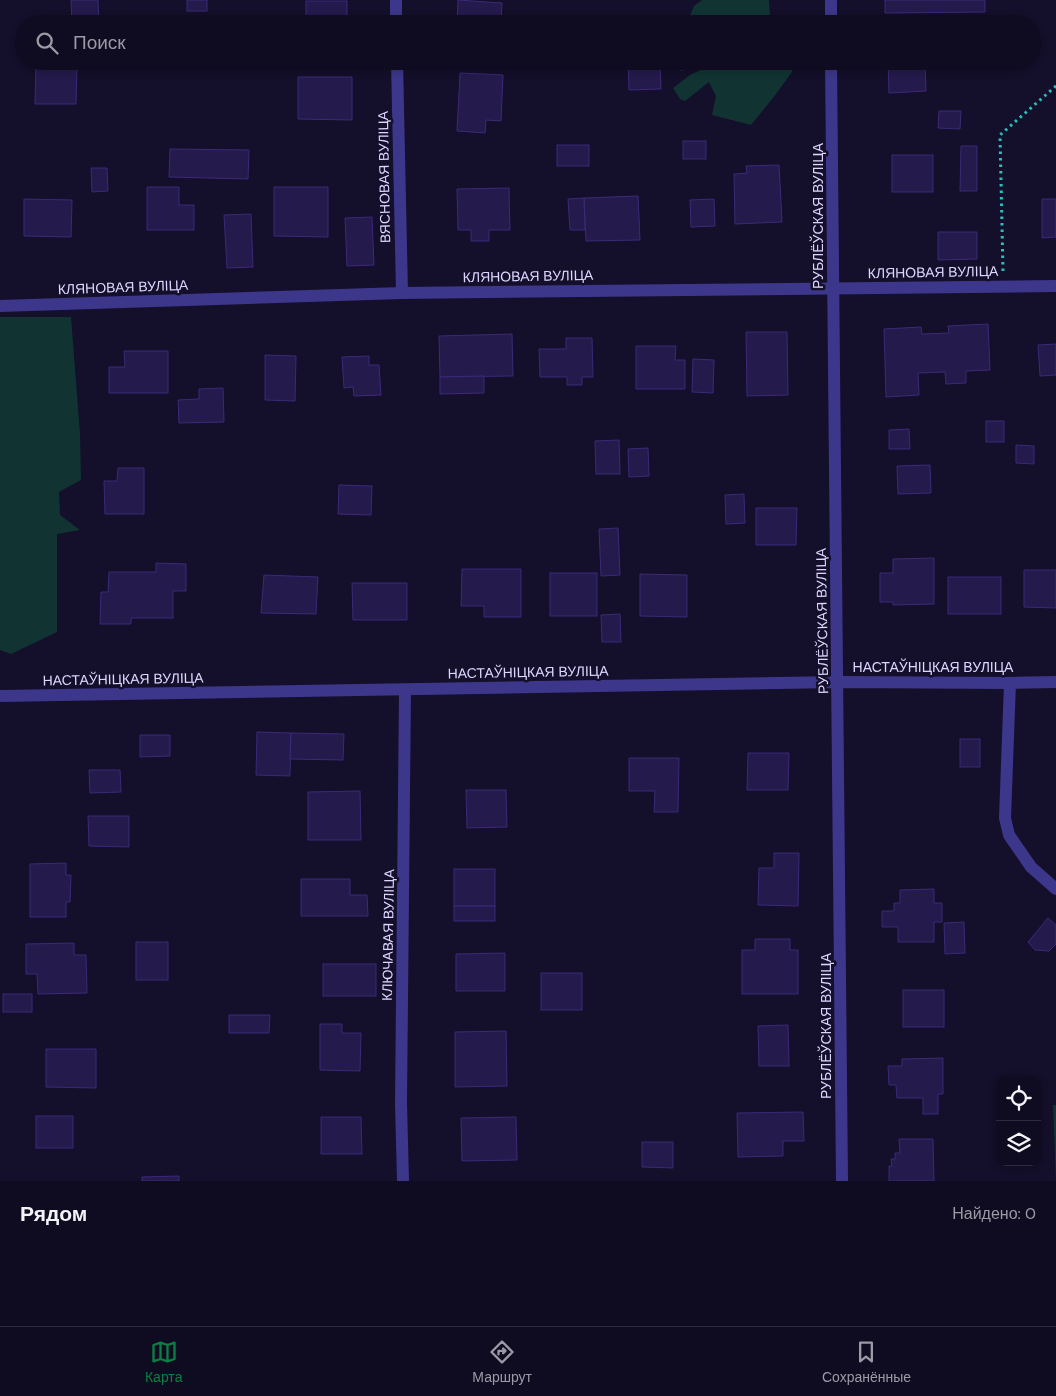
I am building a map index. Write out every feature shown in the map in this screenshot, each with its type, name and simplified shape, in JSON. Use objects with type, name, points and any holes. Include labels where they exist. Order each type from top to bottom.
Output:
[{"type":"street","points":[[396,0],[396,15]]},
{"type":"street","points":[[831,0],[831,15]]},
{"type":"street","name":"ВЯСНОВАЯ ВУЛІЦА","points":[[397,70],[402,293]]},
{"type":"street","name":"РУБЛЁЎСКАЯ ВУЛІЦА","points":[[831,70],[842,1181]]},
{"type":"street","name":"КЛЯНОВАЯ ВУЛІЦА","points":[[0,306],[402,293],[1056,286]]},
{"type":"street","name":"НАСТАЎНІЦКАЯ ВУЛІЦА","points":[[0,696],[838,682],[1056,682]]},
{"type":"street","points":[[1010,683],[1005,818],[1009,835],[1031,867],[1056,889]]},
{"type":"street","name":"КЛЮЧАВАЯ ВУЛІЦА","points":[[403,1181],[401,1103],[405,690]]},
{"type":"path","points":[[1004,286],[1000,136],[1056,86]]},
{"type":"green space","points":[[702,0],[769,0],[770,15],[690,15],[694,6]]},
{"type":"green space","points":[[701,70],[792,70],[792,72],[751,125],[712,115],[716,96],[709,82],[685,101],[680,99],[673,88],[690,75]]},
{"type":"green space","points":[[0,317],[71,317],[80,434],[81,480],[59,492],[60,515],[80,530],[57,534],[57,632],[11,654],[0,650]]},
{"type":"green space","points":[[1053,1105],[1056,1105],[1056,1181]]},
{"type":"building","points":[[71,0],[98,0],[99,15],[72,15]]},
{"type":"building","points":[[187,0],[207,0],[207,11],[187,11]]},
{"type":"building","points":[[458,0],[502,3],[501,15],[457,15]]},
{"type":"building","points":[[885,0],[985,0],[985,12],[885,13]]},
{"type":"building","points":[[306,1],[347,1],[347,15],[306,15]]},
{"type":"building","points":[[36,70],[77,70],[76,104],[35,104]]},
{"type":"building","points":[[628,70],[660,70],[661,89],[629,90]]},
{"type":"building","points":[[888,70],[925,70],[926,91],[889,93]]},
{"type":"building","points":[[460,73],[503,75],[501,121],[486,120],[485,133],[457,131]]},
{"type":"building","points":[[298,77],[352,77],[352,120],[298,119]]},
{"type":"building","points":[[939,111],[961,111],[960,129],[938,128]]},
{"type":"building","points":[[683,141],[706,141],[706,159],[683,159]]},
{"type":"building","points":[[557,145],[589,145],[589,166],[557,166]]},
{"type":"building","points":[[961,146],[977,146],[977,191],[960,191]]},
{"type":"building","points":[[170,149],[249,150],[248,179],[169,177]]},
{"type":"building","points":[[892,155],[933,155],[933,192],[892,192]]},
{"type":"building","points":[[779,165],[782,222],[735,224],[734,174],[747,173],[746,166]]},
{"type":"building","points":[[91,168],[107,168],[108,191],[92,192]]},
{"type":"building","points":[[147,187],[179,187],[179,205],[194,205],[194,230],[147,230]]},
{"type":"building","points":[[274,187],[328,187],[328,237],[274,236]]},
{"type":"building","points":[[509,188],[510,230],[489,230],[489,241],[471,241],[471,230],[458,230],[457,189]]},
{"type":"building","points":[[638,196],[640,240],[586,241],[584,198]]},
{"type":"building","points":[[584,198],[585,230],[570,230],[568,199]]},
{"type":"building","points":[[24,199],[72,200],[71,237],[24,236]]},
{"type":"building","points":[[714,199],[715,226],[691,227],[690,200]]},
{"type":"building","points":[[1042,199],[1056,199],[1056,237],[1042,238]]},
{"type":"building","points":[[251,214],[253,267],[227,268],[224,215]]},
{"type":"building","points":[[372,217],[374,265],[347,266],[345,218]]},
{"type":"building","points":[[938,232],[977,232],[977,259],[938,260]]},
{"type":"building","points":[[988,324],[990,370],[966,371],[966,383],[946,384],[945,372],[918,373],[919,395],[886,397],[884,329],[921,327],[922,334],[949,333],[948,326]]},
{"type":"building","points":[[746,332],[787,332],[788,395],[747,396]]},
{"type":"building","points":[[512,334],[513,376],[440,377],[439,336]]},
{"type":"building","points":[[566,338],[592,338],[593,377],[582,377],[582,385],[567,385],[567,377],[540,377],[539,349],[566,349]]},
{"type":"building","points":[[1056,344],[1056,375],[1040,376],[1038,345]]},
{"type":"building","points":[[636,346],[676,346],[675,360],[685,360],[685,389],[636,389]]},
{"type":"building","points":[[124,351],[168,351],[168,393],[109,393],[109,367],[125,367]]},
{"type":"building","points":[[265,355],[296,356],[295,401],[265,400]]},
{"type":"building","points":[[369,356],[369,365],[379,365],[381,395],[354,396],[353,387],[344,388],[342,357]]},
{"type":"building","points":[[693,359],[714,360],[713,393],[692,392]]},
{"type":"building","points":[[484,376],[484,393],[440,394],[440,377]]},
{"type":"building","points":[[223,388],[224,422],[179,423],[178,400],[199,399],[199,389]]},
{"type":"building","points":[[986,421],[1004,421],[1004,442],[986,442]]},
{"type":"building","points":[[909,429],[910,449],[889,449],[889,430]]},
{"type":"building","points":[[619,440],[620,474],[596,474],[595,441]]},
{"type":"building","points":[[1016,445],[1034,446],[1034,464],[1016,463]]},
{"type":"building","points":[[648,448],[649,476],[629,477],[628,449]]},
{"type":"building","points":[[930,465],[931,493],[898,494],[897,466]]},
{"type":"building","points":[[118,468],[144,468],[144,514],[105,514],[104,481],[117,481]]},
{"type":"building","points":[[339,485],[372,486],[371,515],[338,514]]},
{"type":"building","points":[[744,494],[745,523],[726,524],[725,495]]},
{"type":"building","points":[[756,508],[797,508],[796,545],[756,545]]},
{"type":"building","points":[[618,528],[620,575],[601,576],[599,529]]},
{"type":"building","points":[[934,558],[934,604],[893,605],[893,602],[880,602],[880,573],[893,573],[893,559]]},
{"type":"building","points":[[156,563],[186,564],[186,591],[173,591],[173,618],[131,618],[131,624],[100,624],[101,592],[108,592],[109,572],[156,572]]},
{"type":"building","points":[[462,569],[521,569],[521,617],[484,617],[484,606],[461,606]]},
{"type":"building","points":[[1024,570],[1056,570],[1056,608],[1024,607]]},
{"type":"building","points":[[550,573],[597,573],[597,616],[550,616]]},
{"type":"building","points":[[640,574],[687,575],[687,617],[640,616]]},
{"type":"building","points":[[264,575],[318,577],[316,614],[261,613]]},
{"type":"building","points":[[948,577],[1001,577],[1001,614],[948,614]]},
{"type":"building","points":[[352,583],[407,583],[407,620],[353,620]]},
{"type":"building","points":[[620,614],[621,642],[602,642],[601,615]]},
{"type":"building","points":[[257,732],[291,733],[290,776],[256,775]]},
{"type":"building","points":[[291,733],[344,734],[343,760],[290,759]]},
{"type":"building","points":[[140,735],[170,735],[170,756],[140,757]]},
{"type":"building","points":[[960,739],[980,739],[980,767],[960,767]]},
{"type":"building","points":[[748,753],[789,753],[788,790],[747,790]]},
{"type":"building","points":[[629,758],[679,758],[678,812],[654,812],[655,791],[629,791]]},
{"type":"building","points":[[89,770],[120,770],[121,792],[90,793]]},
{"type":"building","points":[[466,790],[506,790],[507,827],[467,828]]},
{"type":"building","points":[[360,791],[361,840],[308,840],[308,792]]},
{"type":"building","points":[[88,816],[129,816],[129,847],[89,846]]},
{"type":"building","points":[[774,853],[799,853],[798,906],[758,905],[759,868],[774,868]]},
{"type":"building","points":[[66,863],[66,875],[71,875],[70,902],[66,902],[66,917],[30,917],[30,864]]},
{"type":"building","points":[[454,869],[495,869],[495,906],[454,906]]},
{"type":"building","points":[[301,879],[350,879],[350,895],[367,895],[368,916],[301,916]]},
{"type":"building","points":[[934,889],[934,903],[942,903],[942,922],[934,922],[934,942],[898,942],[898,927],[882,927],[882,911],[894,911],[894,903],[900,903],[900,890]]},
{"type":"building","points":[[454,906],[495,906],[495,921],[454,921]]},
{"type":"building","points":[[1048,918],[1056,925],[1056,944],[1049,951],[1035,950],[1028,942]]},
{"type":"building","points":[[964,922],[965,953],[945,954],[944,923]]},
{"type":"building","points":[[755,939],[790,939],[790,950],[798,950],[798,994],[742,994],[742,950],[755,950]]},
{"type":"building","points":[[136,942],[168,942],[168,980],[136,980]]},
{"type":"building","points":[[74,943],[74,955],[86,955],[87,993],[38,994],[37,974],[26,974],[26,944]]},
{"type":"building","points":[[505,953],[505,991],[456,991],[456,954]]},
{"type":"building","points":[[323,964],[376,964],[376,996],[323,996]]},
{"type":"building","points":[[541,973],[582,973],[582,1010],[541,1010]]},
{"type":"building","points":[[903,990],[944,990],[944,1027],[903,1027]]},
{"type":"building","points":[[3,994],[32,994],[32,1012],[3,1012]]},
{"type":"building","points":[[229,1015],[270,1015],[269,1033],[229,1033]]},
{"type":"building","points":[[320,1024],[342,1024],[342,1033],[361,1033],[360,1071],[320,1070]]},
{"type":"building","points":[[788,1025],[789,1066],[759,1066],[758,1026]]},
{"type":"building","points":[[506,1031],[507,1086],[455,1087],[455,1032]]},
{"type":"building","points":[[46,1049],[96,1049],[96,1088],[46,1087]]},
{"type":"building","points":[[943,1058],[943,1094],[938,1094],[938,1114],[923,1114],[923,1098],[897,1098],[896,1085],[889,1085],[888,1066],[902,1066],[902,1059]]},
{"type":"building","points":[[803,1112],[804,1141],[783,1141],[783,1156],[738,1157],[737,1113]]},
{"type":"building","points":[[36,1116],[73,1116],[73,1148],[36,1148]]},
{"type":"building","points":[[321,1117],[361,1117],[362,1154],[321,1154]]},
{"type":"building","points":[[516,1117],[517,1160],[462,1161],[461,1118]]},
{"type":"building","points":[[899,1139],[933,1139],[934,1181],[889,1181],[889,1166],[892,1166],[891,1159],[895,1159],[895,1153],[900,1153]]},
{"type":"building","points":[[642,1142],[673,1142],[673,1168],[642,1167]]},
{"type":"building","points":[[179,1176],[179,1181],[142,1181],[142,1177]]}]
